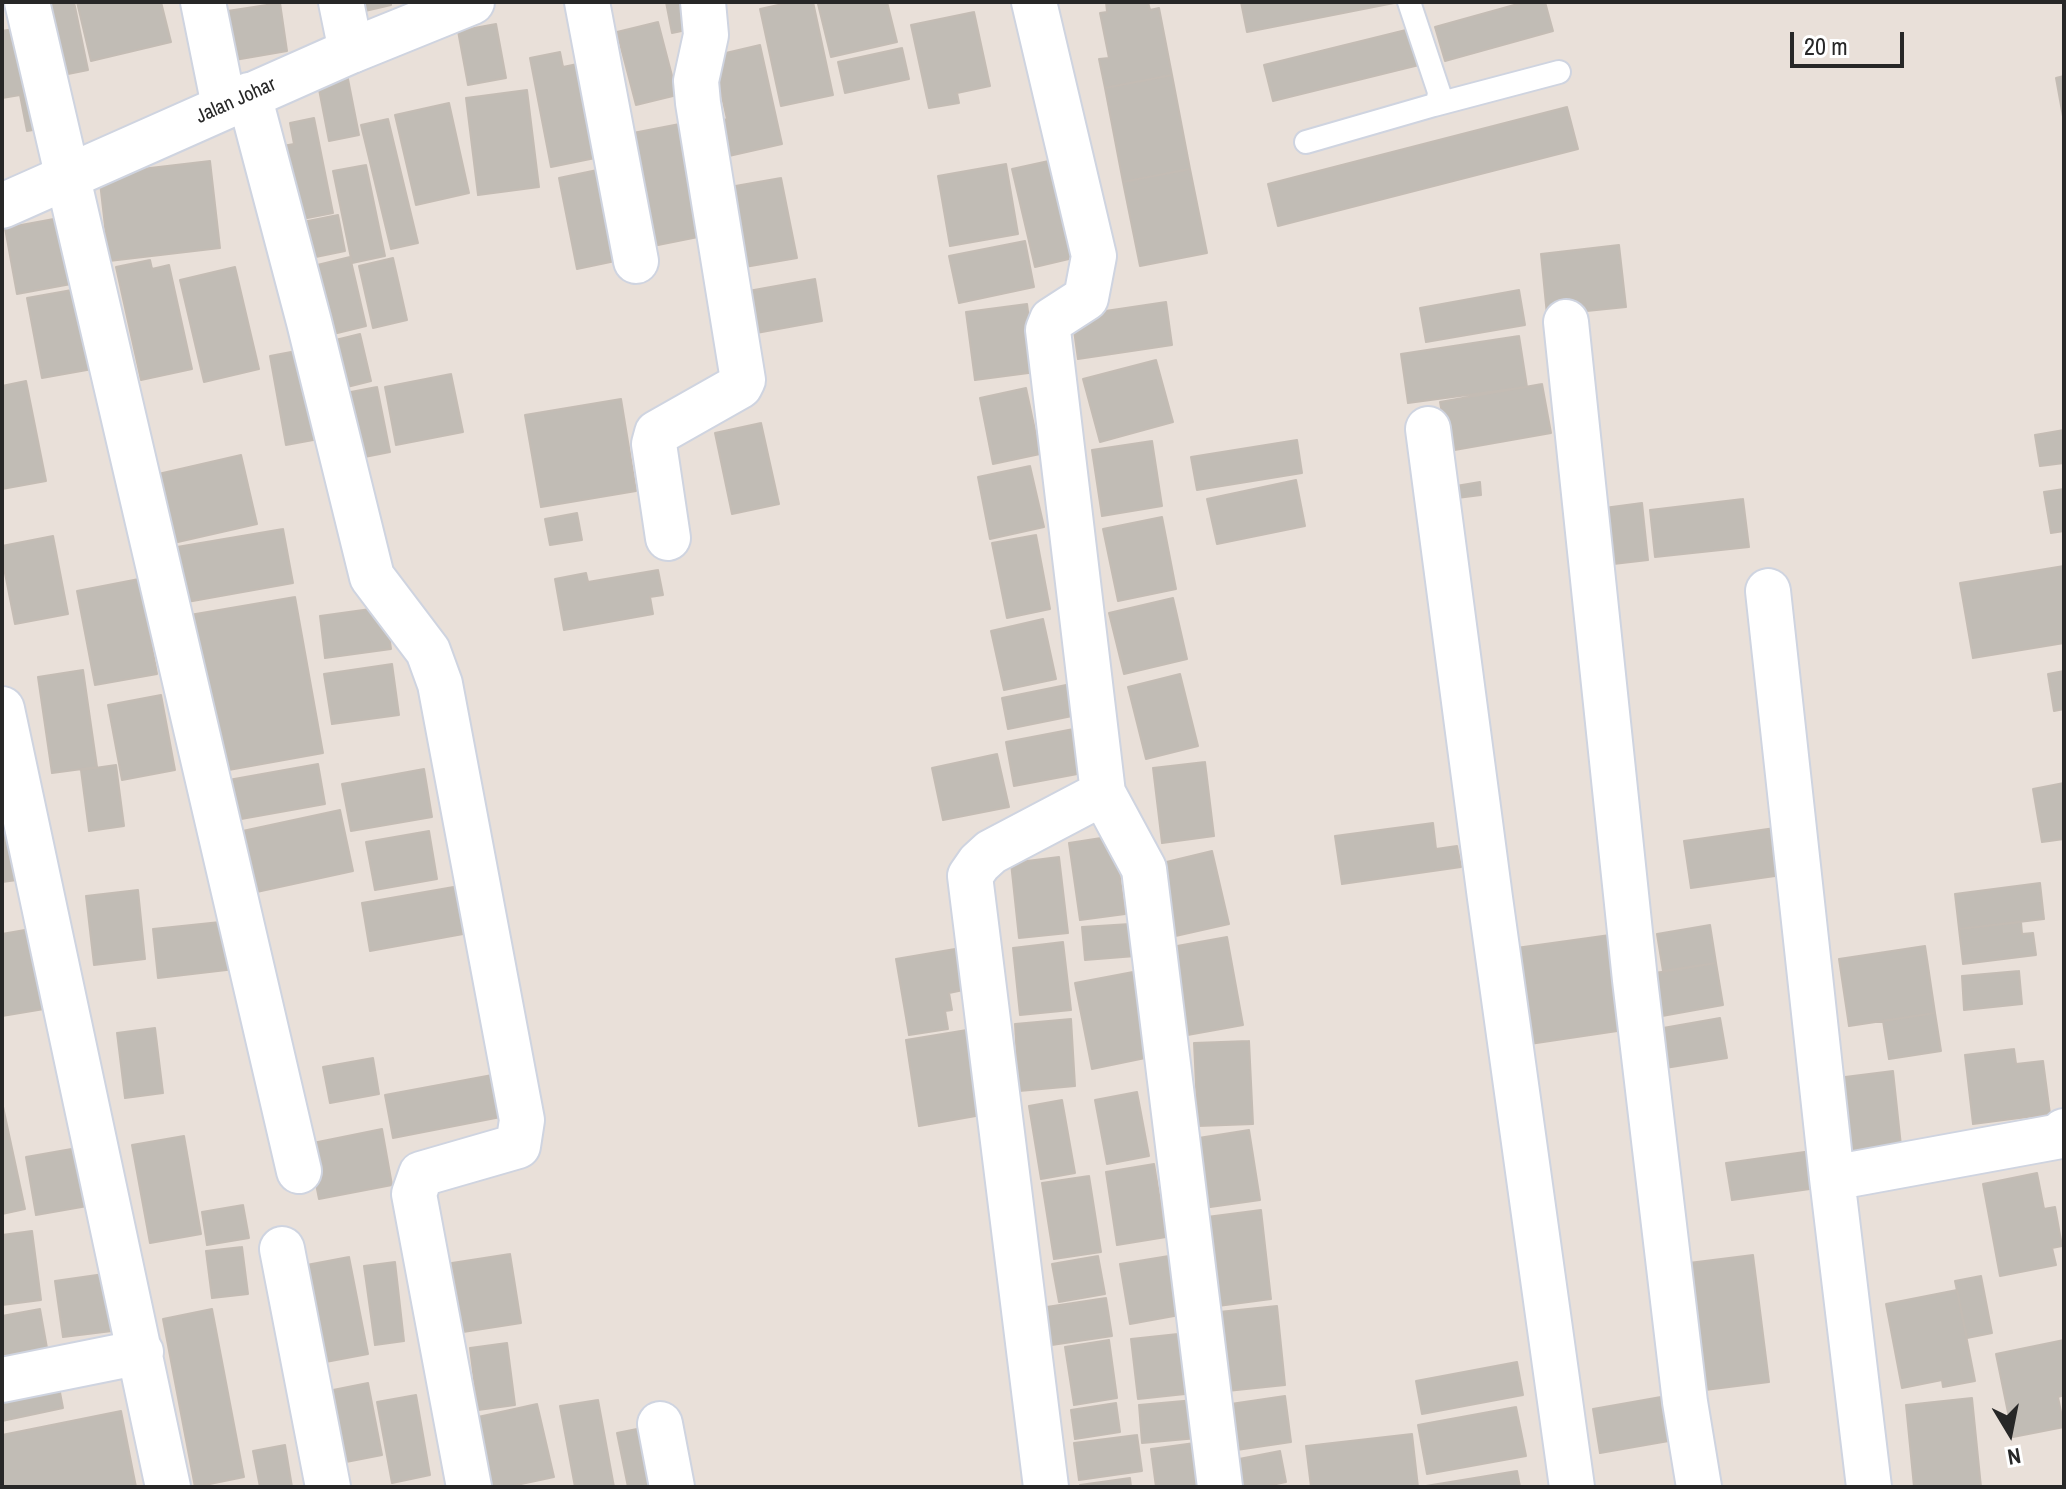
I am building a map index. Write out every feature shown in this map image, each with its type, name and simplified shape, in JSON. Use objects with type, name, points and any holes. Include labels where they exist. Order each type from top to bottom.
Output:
[{"type":"street","points":[[27,2],[299,1171]]},
{"type":"street","points":[[203,2],[309,322],[372,577],[428,651],[440,684],[522,1120],[518,1146],[421,1174],[414,1194],[469,1487]]},
{"type":"street","points":[[341,2],[351,51]]},
{"type":"street","name":"Jalan Johar","points":[[2,206],[351,51],[472,2]]},
{"type":"street","points":[[587,2],[636,261]]},
{"type":"street","points":[[668,538],[654,444],[657,433],[740,386],[743,380],[698,103],[696,81],[706,35],[703,2]]},
{"type":"street","points":[[1034,2],[1094,256],[1086,298],[1052,320],[1048,330],[1103,793],[1144,869],[1220,1487]]},
{"type":"street","points":[[1566,322],[1635,980],[1685,1402],[1699,1487]]},
{"type":"street","points":[[1428,429],[1572,1487]]},
{"type":"street","points":[[1768,591],[1869,1487]]},
{"type":"street","points":[[2,709],[168,1487]]},
{"type":"street","points":[[1046,1487],[970,876],[991,852],[1103,793]]},
{"type":"street","points":[[1832,1178],[2063,1140]]},
{"type":"street","points":[[282,1249],[328,1487]]},
{"type":"street","points":[[2,1380],[141,1352]]},
{"type":"street","points":[[660,1424],[672,1487]]},
{"type":"lane","points":[[1409,2],[1439,92],[1434,105]]},
{"type":"lane","points":[[1306,142],[1559,72]]},
{"type":"building","points":[[43,2],[74,2],[88,70],[58,76]]},
{"type":"building","points":[[77,2],[161,2],[171,42],[91,61]]},
{"type":"building","points":[[363,2],[391,2],[391,5],[365,11]]},
{"type":"building","points":[[666,2],[691,2],[696,28],[672,33]]},
{"type":"building","points":[[792,2],[813,2],[833,95],[781,106],[760,9]]},
{"type":"building","points":[[887,2],[897,42],[831,57],[818,4]]},
{"type":"building","points":[[1106,2],[1148,2],[1150,10],[1159,8],[1172,75],[1105,88],[1099,59],[1109,58],[1100,13],[1107,12]]},
{"type":"building","points":[[1241,2],[1399,2],[1247,32]]},
{"type":"building","points":[[1525,2],[1545,2],[1553,31],[1445,61],[1435,27]]},
{"type":"building","points":[[280,3],[287,51],[229,61],[221,12]]},
{"type":"building","points":[[974,12],[990,86],[957,93],[959,103],[929,108],[911,25]]},
{"type":"building","points":[[658,22],[677,95],[636,105],[617,32]]},
{"type":"building","points":[[496,24],[506,78],[468,85],[458,31]]},
{"type":"building","points":[[30,26],[50,127],[27,131],[20,95],[2,98],[2,31]]},
{"type":"building","points":[[1410,29],[1419,65],[1273,101],[1264,65]]},
{"type":"building","points":[[760,45],[782,144],[720,158],[712,123],[727,119],[713,56]]},
{"type":"building","points":[[902,48],[909,79],[845,93],[838,62]]},
{"type":"building","points":[[560,52],[563,67],[587,62],[605,156],[551,167],[530,58]]},
{"type":"building","points":[[347,74],[359,135],[329,141],[317,79]]},
{"type":"building","points":[[1172,75],[1190,169],[1123,182],[1105,88]]},
{"type":"building","points":[[2064,76],[2064,122],[2056,78]]},
{"type":"building","points":[[527,90],[539,187],[478,195],[466,98]]},
{"type":"building","points":[[449,103],[469,193],[416,205],[395,115]]},
{"type":"building","points":[[1567,107],[1578,149],[1278,226],[1268,184]]},
{"type":"building","points":[[314,118],[333,213],[287,222],[272,148],[294,144],[290,123]]},
{"type":"building","points":[[388,119],[418,243],[391,249],[361,125]]},
{"type":"building","points":[[690,122],[703,236],[653,246],[633,133]]},
{"type":"building","points":[[1067,157],[1090,254],[1035,267],[1012,169]]},
{"type":"building","points":[[210,161],[220,248],[109,261],[99,174]]},
{"type":"building","points":[[1006,164],[1018,234],[950,246],[938,176]]},
{"type":"building","points":[[366,165],[385,256],[352,263],[333,171]]},
{"type":"building","points":[[602,169],[620,260],[577,269],[559,178]]},
{"type":"building","points":[[1190,169],[1207,253],[1140,266],[1123,182]]},
{"type":"building","points":[[781,178],[797,258],[739,268],[724,188]]},
{"type":"building","points":[[338,215],[345,251],[296,261],[288,225]]},
{"type":"building","points":[[70,216],[71,284],[17,294],[5,228]]},
{"type":"building","points":[[1025,241],[1034,287],[959,303],[949,256]]},
{"type":"building","points":[[1619,245],[1626,307],[1547,315],[1541,254]]},
{"type":"building","points":[[350,257],[366,326],[317,338],[301,269]]},
{"type":"building","points":[[393,258],[407,320],[373,328],[359,266]]},
{"type":"building","points":[[150,260],[152,269],[169,265],[192,369],[141,380],[116,267]]},
{"type":"building","points":[[235,267],[259,369],[204,382],[180,280]]},
{"type":"building","points":[[815,279],[822,321],[751,334],[743,292]]},
{"type":"building","points":[[83,288],[98,368],[42,378],[27,298]]},
{"type":"building","points":[[1519,290],[1525,325],[1426,342],[1420,308]]},
{"type":"building","points":[[1166,302],[1172,345],[1078,359],[1072,316]]},
{"type":"building","points":[[1027,304],[1036,372],[975,380],[966,312]]},
{"type":"building","points":[[360,334],[371,381],[327,392],[315,345]]},
{"type":"building","points":[[1519,336],[1527,387],[1408,403],[1401,354]]},
{"type":"building","points":[[307,349],[324,438],[286,445],[270,356]]},
{"type":"building","points":[[1156,360],[1173,422],[1100,442],[1083,379]]},
{"type":"building","points":[[451,374],[463,432],[396,445],[385,387]]},
{"type":"building","points":[[26,381],[46,481],[2,489],[2,386]]},
{"type":"building","points":[[1542,384],[1551,433],[1449,451],[1440,402]]},
{"type":"building","points":[[377,387],[390,452],[344,461],[330,396]]},
{"type":"building","points":[[1026,388],[1040,454],[993,464],[980,398]]},
{"type":"building","points":[[621,399],[636,491],[541,507],[525,415]]},
{"type":"building","points":[[761,423],[779,504],[732,514],[715,433]]},
{"type":"building","points":[[2064,430],[2064,463],[2040,466],[2035,435]]},
{"type":"building","points":[[1297,440],[1302,473],[1197,490],[1191,457]]},
{"type":"building","points":[[1152,441],[1162,506],[1102,516],[1092,450]]},
{"type":"building","points":[[241,455],[257,524],[169,544],[154,475]]},
{"type":"building","points":[[1030,466],[1044,527],[990,539],[978,477]]},
{"type":"building","points":[[1296,480],[1305,526],[1217,544],[1207,499]]},
{"type":"building","points":[[1480,482],[1481,495],[1457,498],[1456,486]]},
{"type":"building","points":[[2064,489],[2064,531],[2051,533],[2044,492]]},
{"type":"building","points":[[1743,499],[1749,547],[1655,557],[1650,510]]},
{"type":"building","points":[[1642,503],[1648,560],[1596,566],[1589,510]]},
{"type":"building","points":[[577,513],[582,540],[550,545],[545,519]]},
{"type":"building","points":[[1162,517],[1176,589],[1118,601],[1103,529]]},
{"type":"building","points":[[283,529],[293,583],[187,602],[177,547]]},
{"type":"building","points":[[1036,535],[1050,609],[1007,618],[992,543]]},
{"type":"building","points":[[53,536],[68,614],[15,624],[2,546]]},
{"type":"building","points":[[2064,566],[2064,643],[1973,658],[1960,583]]},
{"type":"building","points":[[658,570],[663,595],[650,597],[653,614],[564,630],[555,579],[586,573],[588,582]]},
{"type":"building","points":[[139,579],[157,674],[95,685],[77,591]]},
{"type":"building","points":[[295,597],[323,753],[212,773],[184,616]]},
{"type":"building","points":[[1173,598],[1187,659],[1124,674],[1109,613]]},
{"type":"building","points":[[385,607],[391,649],[325,658],[320,616]]},
{"type":"building","points":[[1043,619],[1056,679],[1004,690],[991,631]]},
{"type":"building","points":[[392,664],[399,715],[332,724],[324,674]]},
{"type":"building","points":[[83,670],[97,767],[52,773],[38,677]]},
{"type":"building","points":[[2064,671],[2064,709],[2054,711],[2048,674]]},
{"type":"building","points":[[1180,674],[1198,746],[1146,759],[1128,687]]},
{"type":"building","points":[[1081,682],[1087,713],[1008,729],[1002,698]]},
{"type":"building","points":[[161,695],[175,770],[122,780],[108,705]]},
{"type":"building","points":[[1084,727],[1093,771],[1014,786],[1006,742]]},
{"type":"building","points":[[997,754],[1009,807],[943,820],[932,768]]},
{"type":"building","points":[[1205,762],[1214,836],[1162,843],[1153,768]]},
{"type":"building","points":[[318,764],[325,804],[230,821],[223,781]]},
{"type":"building","points":[[116,765],[124,826],[89,831],[81,770]]},
{"type":"building","points":[[424,769],[432,817],[351,831],[342,784]]},
{"type":"building","points":[[2064,783],[2064,839],[2042,842],[2033,789]]},
{"type":"building","points":[[2,801],[17,880],[2,882]]},
{"type":"building","points":[[340,810],[353,871],[252,893],[238,832]]},
{"type":"building","points":[[1433,823],[1436,849],[1457,846],[1461,867],[1342,884],[1335,836]]},
{"type":"building","points":[[1782,827],[1789,874],[1691,888],[1684,841]]},
{"type":"building","points":[[429,831],[437,879],[375,890],[366,842]]},
{"type":"building","points":[[1114,836],[1125,914],[1080,920],[1069,843]]},
{"type":"building","points":[[1212,851],[1229,924],[1171,937],[1154,865]]},
{"type":"building","points":[[1059,857],[1068,933],[1019,938],[1011,863]]},
{"type":"building","points":[[2040,883],[2044,919],[1959,929],[1955,894]]},
{"type":"building","points":[[465,885],[474,932],[370,951],[362,903]]},
{"type":"building","points":[[138,890],[145,959],[94,965],[86,896]]},
{"type":"building","points":[[230,921],[235,969],[158,978],[153,929]]},
{"type":"building","points":[[2021,922],[2022,934],[2033,933],[2036,955],[1963,964],[1959,929]]},
{"type":"building","points":[[1146,923],[1148,955],[1085,960],[1082,927]]},
{"type":"building","points":[[1710,925],[1716,963],[1663,971],[1657,934]]},
{"type":"building","points":[[42,927],[56,1007],[2,1016],[2,934]]},
{"type":"building","points":[[1610,935],[1624,1030],[1523,1045],[1509,949]]},
{"type":"building","points":[[1227,937],[1243,1025],[1182,1036],[1166,948]]},
{"type":"building","points":[[1063,942],[1071,1010],[1020,1015],[1013,948]]},
{"type":"building","points":[[1925,946],[1935,1013],[1849,1026],[1839,959]]},
{"type":"building","points":[[961,948],[968,989],[949,993],[952,1010],[945,1011],[948,1029],[909,1035],[896,959]]},
{"type":"building","points":[[1716,963],[1723,1005],[1651,1018],[1643,975]]},
{"type":"building","points":[[2019,971],[2022,1004],[1964,1010],[1962,976]]},
{"type":"building","points":[[1133,972],[1150,1057],[1092,1069],[1075,983]]},
{"type":"building","points":[[1935,1013],[1941,1051],[1889,1059],[1883,1021]]},
{"type":"building","points":[[1720,1018],[1727,1058],[1653,1070],[1646,1031]]},
{"type":"building","points":[[1071,1019],[1075,1086],[1019,1091],[1015,1024]]},
{"type":"building","points":[[155,1028],[163,1093],[125,1098],[117,1033]]},
{"type":"building","points":[[973,1029],[987,1114],[919,1126],[906,1040]]},
{"type":"building","points":[[1249,1041],[1253,1124],[1198,1126],[1194,1043]]},
{"type":"building","points":[[2014,1049],[2016,1064],[2043,1061],[2050,1114],[1973,1124],[1965,1055]]},
{"type":"building","points":[[373,1058],[379,1094],[330,1103],[323,1067]]},
{"type":"building","points":[[1893,1071],[1902,1155],[1846,1161],[1837,1078]]},
{"type":"building","points":[[503,1073],[511,1115],[393,1138],[385,1095]]},
{"type":"building","points":[[1137,1092],[1149,1156],[1107,1164],[1095,1100]]},
{"type":"building","points":[[1062,1100],[1075,1173],[1041,1179],[1029,1106]]},
{"type":"building","points":[[2,1102],[25,1209],[2,1214]]},
{"type":"building","points":[[382,1129],[392,1185],[319,1199],[308,1144]]},
{"type":"building","points":[[1249,1130],[1260,1200],[1196,1209],[1186,1140]]},
{"type":"building","points":[[184,1136],[201,1234],[150,1243],[132,1145]]},
{"type":"building","points":[[83,1147],[93,1205],[36,1215],[26,1157]]},
{"type":"building","points":[[1826,1149],[1831,1186],[1732,1200],[1726,1163]]},
{"type":"building","points":[[1154,1164],[1166,1237],[1117,1245],[1106,1172]]},
{"type":"building","points":[[2037,1173],[2044,1209],[2055,1207],[2062,1246],[2052,1248],[2056,1265],[2000,1276],[1983,1184]]},
{"type":"building","points":[[1089,1176],[1101,1252],[1054,1259],[1042,1183]]},
{"type":"building","points":[[243,1205],[249,1238],[207,1245],[202,1212]]},
{"type":"building","points":[[1261,1210],[1271,1299],[1218,1306],[1207,1217]]},
{"type":"building","points":[[32,1231],[41,1300],[2,1305],[2,1235]]},
{"type":"building","points":[[242,1247],[248,1294],[212,1298],[206,1251]]},
{"type":"building","points":[[510,1254],[521,1323],[463,1332],[452,1263]]},
{"type":"building","points":[[1175,1255],[1185,1314],[1130,1324],[1120,1264]]},
{"type":"building","points":[[1753,1255],[1769,1382],[1697,1391],[1681,1264]]},
{"type":"building","points":[[1098,1256],[1105,1294],[1059,1302],[1052,1264]]},
{"type":"building","points":[[349,1257],[368,1354],[315,1364],[296,1267]]},
{"type":"building","points":[[395,1262],[404,1341],[375,1345],[364,1266]]},
{"type":"building","points":[[104,1274],[112,1331],[63,1337],[55,1281]]},
{"type":"building","points":[[1981,1276],[1992,1333],[1967,1338],[1955,1281]]},
{"type":"building","points":[[1957,1290],[1975,1381],[1943,1387],[1942,1380],[1902,1388],[1886,1304]]},
{"type":"building","points":[[1106,1298],[1112,1336],[1045,1346],[1040,1308]]},
{"type":"building","points":[[1277,1306],[1285,1385],[1227,1391],[1219,1312]]},
{"type":"building","points":[[40,1309],[47,1348],[2,1356],[2,1316]]},
{"type":"building","points":[[212,1309],[244,1477],[195,1487],[163,1319]]},
{"type":"building","points":[[1178,1334],[1185,1394],[1138,1399],[1131,1339]]},
{"type":"building","points":[[1109,1340],[1117,1398],[1074,1405],[1065,1347]]},
{"type":"building","points":[[2064,1340],[2064,1395],[2058,1397],[2064,1427],[2013,1437],[1996,1354]]},
{"type":"building","points":[[507,1343],[515,1405],[478,1410],[470,1348]]},
{"type":"building","points":[[1517,1362],[1523,1395],[1422,1414],[1416,1381]]},
{"type":"building","points":[[57,1377],[63,1408],[2,1421],[2,1388]]},
{"type":"building","points":[[368,1383],[382,1455],[346,1462],[333,1390]]},
{"type":"building","points":[[416,1395],[430,1475],[392,1483],[377,1402]]},
{"type":"building","points":[[1285,1396],[1291,1442],[1230,1451],[1224,1405]]},
{"type":"building","points":[[1661,1397],[1664,1417],[1676,1415],[1680,1439],[1600,1453],[1593,1409]]},
{"type":"building","points":[[1972,1398],[1981,1487],[1914,1487],[1906,1405]]},
{"type":"building","points":[[1206,1399],[1209,1437],[1142,1443],[1139,1405]]},
{"type":"building","points":[[598,1400],[614,1487],[575,1487],[560,1406]]},
{"type":"building","points":[[1116,1403],[1120,1432],[1075,1439],[1071,1410]]},
{"type":"building","points":[[537,1404],[554,1477],[507,1487],[484,1487],[469,1419]]},
{"type":"building","points":[[1516,1407],[1526,1456],[1427,1474],[1418,1425]]},
{"type":"building","points":[[121,1411],[136,1487],[5,1487],[2,1435]]},
{"type":"building","points":[[642,1428],[654,1487],[628,1487],[617,1433]]},
{"type":"building","points":[[1412,1434],[1418,1487],[1311,1487],[1306,1446]]},
{"type":"building","points":[[1137,1435],[1142,1471],[1079,1480],[1074,1443]]},
{"type":"building","points":[[1202,1442],[1207,1487],[1156,1487],[1151,1449]]},
{"type":"building","points":[[285,1445],[292,1487],[260,1487],[253,1451]]},
{"type":"building","points":[[1280,1451],[1286,1482],[1240,1487],[1234,1460]]},
{"type":"building","points":[[1517,1471],[1520,1487],[1426,1487],[1426,1486]]},
{"type":"building","points":[[1130,1478],[1131,1487],[1080,1487],[1080,1485]]}]
